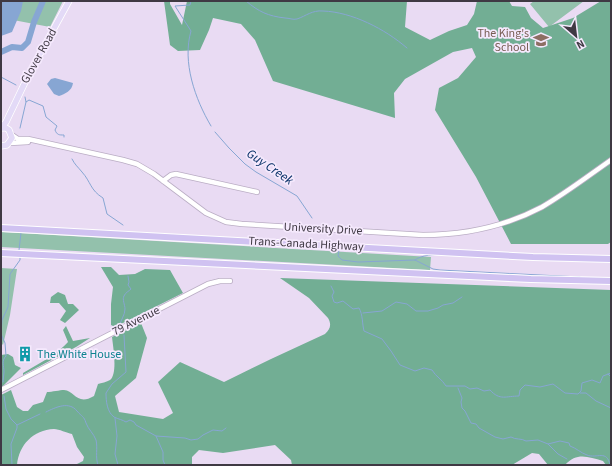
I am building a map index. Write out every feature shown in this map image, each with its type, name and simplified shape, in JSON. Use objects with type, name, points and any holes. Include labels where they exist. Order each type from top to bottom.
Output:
[{"type":"highway","name":"Trans-Canada Highway","points":[[1,228],[533,257],[611,259]]},
{"type":"highway","name":"Trans-Canada Highway","points":[[1,253],[531,279],[611,281]]},
{"type":"main road","name":"Glover Road","points":[[1,128],[11,112],[30,72],[69,1]]},
{"type":"main road","name":"Glover Road","points":[[5,145],[11,133],[11,112]]},
{"type":"main road","points":[[1,128],[6,128],[11,133]]},
{"type":"main road","points":[[1,151],[5,145]]},
{"type":"street","name":"University Drive","points":[[11,133],[16,138],[28,139],[124,160],[143,168],[163,180],[206,214],[226,222],[439,234],[483,229],[520,217],[556,198],[611,160]]},
{"type":"street","name":"University Drive","points":[[5,145],[36,141]]},
{"type":"street","points":[[163,180],[176,174],[257,192]]},
{"type":"street","name":"79 Avenue","points":[[1,390],[208,284],[220,281],[230,281]]},
{"type":"green space","points":[[14,1],[63,1],[50,27],[8,19]]},
{"type":"green space","points":[[164,1],[170,1],[170,4],[182,25],[187,1],[407,1],[405,27],[430,40],[449,31],[467,25],[474,14],[477,1],[509,1],[512,6],[525,7],[531,18],[543,28],[573,18],[601,1],[611,1],[611,242],[608,244],[511,244],[476,177],[435,110],[439,88],[458,78],[476,57],[472,48],[453,52],[405,79],[394,93],[395,118],[273,81],[255,40],[241,24],[213,18],[200,50],[178,51],[170,45]]},
{"type":"green space","points":[[534,1],[584,1],[549,27],[530,4]]},
{"type":"green space","points":[[1,232],[431,257],[430,270],[1,247]]},
{"type":"green space","points":[[101,267],[111,267],[119,275],[135,274],[145,269],[170,270],[183,293],[115,327],[111,325],[113,287]]},
{"type":"green space","points":[[1,268],[17,269],[10,315],[3,345],[1,343]]},
{"type":"green space","points":[[280,278],[611,290],[611,465],[606,465],[603,461],[592,458],[578,457],[569,461],[565,465],[548,465],[539,454],[532,453],[512,465],[292,465],[291,460],[275,445],[223,453],[199,450],[192,457],[192,465],[75,465],[83,461],[84,457],[77,447],[72,434],[54,429],[40,432],[28,440],[21,451],[17,465],[1,465],[1,395],[11,390],[17,407],[23,411],[28,411],[33,405],[43,402],[47,392],[64,390],[80,399],[88,399],[94,396],[98,384],[109,381],[114,372],[112,337],[141,323],[147,338],[136,378],[115,396],[119,412],[163,419],[173,413],[158,382],[180,362],[224,382],[325,334],[330,327],[328,318],[309,298]]},
{"type":"green space","points":[[58,292],[65,295],[68,304],[73,304],[79,310],[65,323],[60,320],[66,311],[59,303],[50,303],[51,297]]},
{"type":"green space","points":[[66,326],[73,341],[90,338],[23,375],[23,373],[52,356],[68,342],[63,330]]},
{"type":"green space","points":[[8,354],[13,357],[15,365],[21,368],[1,388],[1,355]]},
{"type":"water","points":[[1,1],[23,1],[21,11],[12,32],[1,36]]},
{"type":"water","points":[[55,78],[73,83],[70,90],[59,96],[54,94],[47,84],[51,79]]},
{"type":"waterway","points":[[1,52],[12,47],[22,48],[28,42],[34,22],[43,1]]},
{"type":"waterway","name":"Guy Creek","points":[[191,1],[190,5],[175,6],[191,31],[188,55],[189,68],[195,92],[211,126]]},
{"type":"waterway","points":[[246,1],[264,13],[292,19],[297,19],[312,12],[319,11],[334,12],[357,18],[389,34],[407,48]]},
{"type":"waterway","points":[[1,77],[16,85]]},
{"type":"waterway","points":[[25,97],[26,102],[29,100],[43,106],[46,117],[57,126],[55,130],[57,133],[59,135],[64,135],[64,137]]},
{"type":"waterway","points":[[20,128],[26,102]]},
{"type":"waterway","name":"Guy Creek","points":[[215,132],[245,164],[297,196],[312,218]]},
{"type":"waterway","points":[[72,159],[93,189],[103,198],[107,214],[123,225]]},
{"type":"waterway","points":[[19,250],[21,233]]},
{"type":"waterway","points":[[339,250],[338,256],[342,260],[358,262],[415,260],[433,269],[440,270],[580,277]]},
{"type":"waterway","points":[[415,260],[428,255],[438,254],[483,257]]},
{"type":"waterway","points":[[3,382],[3,362],[6,356],[5,343],[1,334],[2,320],[8,307],[10,274],[20,260],[20,257]]},
{"type":"waterway","points":[[120,325],[125,311],[123,297],[131,289],[128,285],[128,276]]},
{"type":"waterway","name":"Guy Creek","points":[[331,286],[334,292],[332,296],[334,302],[337,303],[343,301],[353,309],[359,308],[362,316],[364,331],[382,339],[400,365],[415,371],[424,368],[432,370],[446,386],[465,386],[470,389],[477,388],[484,391],[490,390],[497,396],[503,397],[519,396],[520,390],[525,385],[540,387],[553,384],[565,393],[578,394],[581,391],[582,383],[592,380],[600,383],[603,376],[611,373]]},
{"type":"waterway","points":[[363,313],[382,311],[396,302],[407,304],[416,311],[428,311],[453,303],[462,297]]},
{"type":"waterway","points":[[124,335],[126,372],[112,384],[106,393],[107,406],[114,417],[126,422],[130,420],[156,436],[185,438],[191,440],[198,439],[213,430],[222,431],[226,428]]},
{"type":"waterway","name":"Guy Creek","points":[[608,374],[611,377]]},
{"type":"waterway","points":[[458,388],[462,398],[462,408],[471,423],[476,424],[479,428],[495,437],[503,439],[511,437],[526,441],[538,440],[548,444],[560,441],[569,443],[570,446],[587,455],[607,457],[610,465]]},
{"type":"waterway","points":[[580,393],[586,393],[596,401],[611,408]]},
{"type":"waterway","points":[[4,396],[6,409],[11,419],[17,425],[11,444],[12,465]]},
{"type":"waterway","points":[[46,412],[58,407],[70,406],[83,417],[96,440],[98,465]]},
{"type":"waterway","points":[[17,425],[40,414]]},
{"type":"waterway","points":[[115,418],[117,436],[115,454],[118,465]]},
{"type":"waterway","points":[[156,436],[163,452],[163,460],[165,465]]},
{"type":"waterway","points":[[548,444],[558,454],[567,459]]},
{"type":"place","name":"The King's School","points":[[541,40]]},
{"type":"place","name":"The White House","points":[[25,354]]}]
